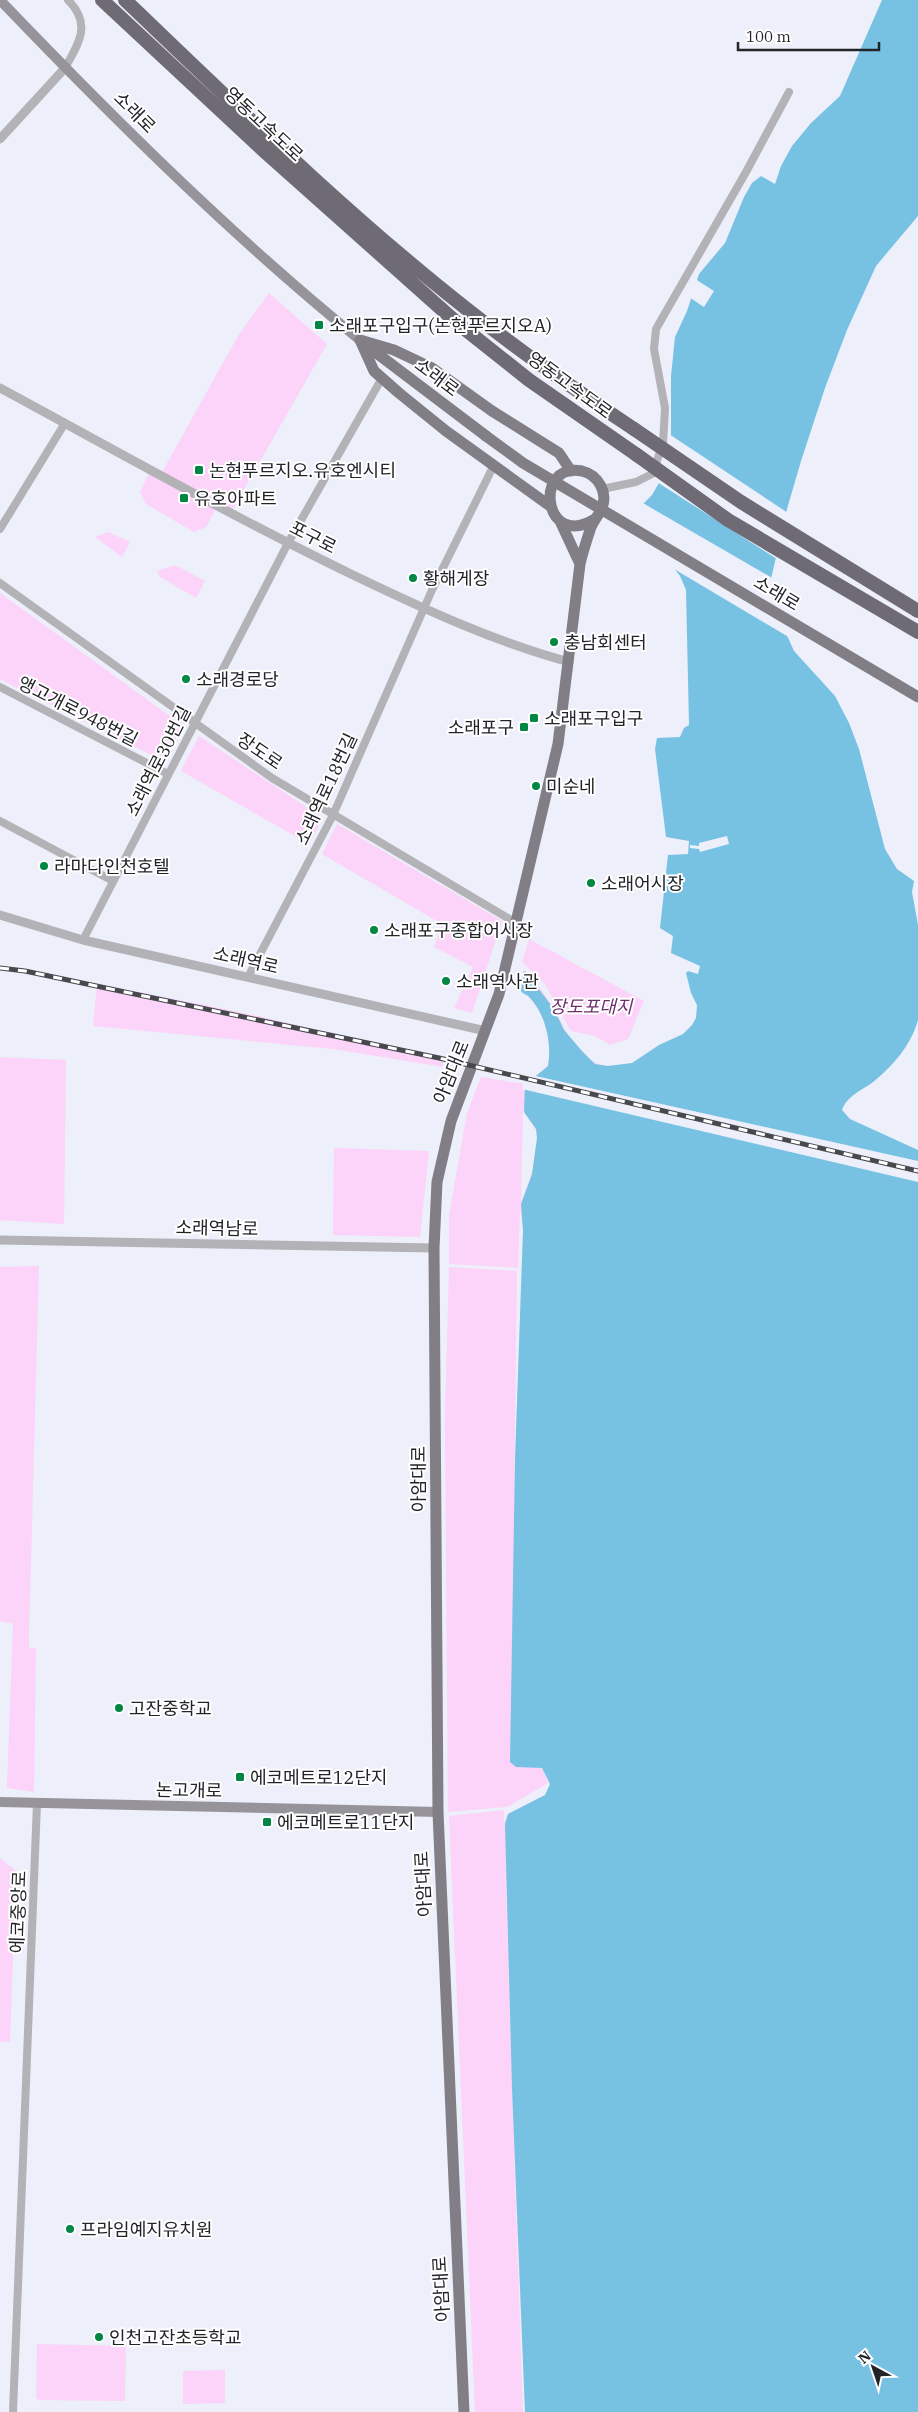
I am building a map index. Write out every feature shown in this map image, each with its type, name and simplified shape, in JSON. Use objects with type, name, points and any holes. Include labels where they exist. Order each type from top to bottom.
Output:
[{"type":"highway","name":"영동고속도로","points":[[102,0],[263,150],[456,322],[529,380],[728,520],[918,632]]},
{"type":"highway","name":"영동고속도로","points":[[128,3],[370,229],[526,355],[741,502],[918,611]]},
{"type":"main road","name":"소래로","points":[[0,0],[65,68],[221,219],[360,340],[486,436],[569,490],[918,697]]},
{"type":"main road","points":[[360,340],[374,370],[382,378],[430,419],[550,506],[560,521],[580,564]]},
{"type":"main road","points":[[360,340],[394,350],[432,368],[492,411],[559,453],[571,471]]},
{"type":"main road","points":[[550,506],[551,487],[563,474],[571,471],[589,474],[596,479],[602,489],[604,504],[594,519],[578,526],[560,521]]},
{"type":"main road","name":"아암대로","points":[[464,2412],[438,1812],[434,1248],[436,1182],[451,1121],[499,994],[516,923],[558,744],[580,564],[594,519]]},
{"type":"main road","name":"논고개로","points":[[0,1802],[438,1812]]},
{"type":"street","points":[[0,139],[65,68],[79,45],[83,24],[75,6],[68,0]]},
{"type":"street","points":[[602,489],[636,482],[652,474],[663,444],[664,417],[654,349],[656,329],[746,172],[789,92]]},
{"type":"street","name":"소래역로30번길","points":[[82,940],[288,543],[382,378]]},
{"type":"street","name":"포구로","points":[[0,388],[288,543],[424,609],[542,654],[569,662]]},
{"type":"street","points":[[0,529],[64,423]]},
{"type":"street","name":"소래역로18번길","points":[[248,978],[333,815],[424,609],[494,466]]},
{"type":"street","name":"장도로","points":[[0,583],[194,724],[272,778],[516,923]]},
{"type":"street","name":"앵고개로948번길","points":[[0,687],[168,774]]},
{"type":"street","points":[[0,821],[113,881]]},
{"type":"street","name":"소래역로","points":[[0,915],[82,940],[486,1031]]},
{"type":"street","name":"소래역남로","points":[[0,1240],[434,1248]]},
{"type":"street","name":"에코중앙로","points":[[12,2412],[37,1803]]},
{"type":"green space","points":[[269,293],[327,344],[231,512],[218,505],[206,527],[194,532],[146,504],[140,492],[151,469],[161,474],[238,336]]},
{"type":"green space","points":[[108,532],[130,542],[122,557],[95,537]]},
{"type":"green space","points":[[175,565],[205,581],[196,598],[160,577],[157,571]]},
{"type":"green space","points":[[0,593],[182,725],[165,762],[0,679]]},
{"type":"green space","points":[[199,736],[323,818],[309,844],[181,771]]},
{"type":"green space","points":[[337,824],[502,921],[472,1013],[454,1008],[473,967],[434,947],[442,924],[322,854]]},
{"type":"green space","name":"장도포대지","points":[[529,939],[644,1001],[628,1039],[610,1045],[595,1036],[571,1031],[545,984],[522,962]]},
{"type":"green space","points":[[525,971],[541,989],[569,1036],[582,1053],[598,1064],[608,1066],[525,2412],[512,2098],[523,2412],[475,2412],[449,1816],[504,1810],[504,1823],[508,1814],[545,1795],[550,1784],[543,1769],[548,1783],[507,1807],[448,1812],[445,1420],[449,1267],[517,1271],[514,1504],[523,1230],[520,1208],[518,1268],[449,1264],[449,1216],[467,1113],[481,1077],[524,1084],[524,1086],[548,1066],[549,1048],[544,1021],[536,1005],[521,991],[522,975]],"holes":[[[523,1110],[536,1130],[538,1146],[534,1166],[521,1203]],[[505,1857],[506,1876],[511,2067]]]},
{"type":"green space","points":[[97,986],[271,1019],[443,1062],[443,1067],[333,1049],[93,1026]]},
{"type":"green space","points":[[0,1057],[66,1060],[64,1224],[0,1220]]},
{"type":"green space","points":[[334,1148],[429,1151],[420,1237],[333,1235]]},
{"type":"green space","points":[[39,1266],[29,1634],[29,1647],[36,1649],[34,1792],[7,1788],[13,1624],[0,1621],[0,1267]]},
{"type":"green space","points":[[0,1858],[16,1871],[10,2042],[0,2042]]},
{"type":"green space","points":[[37,2344],[126,2346],[125,2401],[39,2400],[36,2398]]},
{"type":"green space","points":[[225,2370],[225,2403],[183,2404],[183,2371]]},
{"type":"water","points":[[882,0],[918,0],[918,216],[876,266],[847,330],[825,388],[801,461],[787,509],[771,579],[786,633],[794,651],[835,696],[849,723],[859,749],[885,849],[897,869],[914,881],[912,892],[918,925],[918,1020],[915,1029],[906,1046],[894,1062],[873,1082],[851,1097],[842,1110],[850,1119],[918,1150],[918,2412],[525,2412],[512,2088],[505,1824],[508,1814],[545,1795],[550,1784],[542,1768],[516,1767],[510,1762],[515,1459],[523,1230],[521,1204],[532,1174],[537,1138],[536,1129],[524,1112],[525,1085],[548,1066],[549,1048],[544,1021],[536,1005],[521,991],[523,972],[525,971],[554,1009],[564,1030],[595,1064],[608,1066],[632,1063],[659,1045],[683,1034],[696,1018],[697,1005],[691,993],[686,973],[688,971],[698,974],[700,966],[671,953],[673,936],[660,928],[668,855],[688,854],[689,841],[666,837],[655,749],[657,738],[680,737],[684,728],[689,725],[686,590],[680,576],[640,523],[642,505],[652,495],[660,481],[671,436],[671,376],[675,337],[687,311],[699,274],[725,243],[744,197],[752,183],[761,176],[775,184],[781,166],[792,146],[811,123],[840,96]]},
{"type":"pier","points":[[695,279],[714,291],[704,307],[689,297]]},
{"type":"pier","points":[[669,434],[788,513],[777,559],[657,482]]},
{"type":"pier","points":[[641,502],[774,579],[775,593],[792,639],[669,566],[638,524],[636,511]]},
{"type":"pier","points":[[727,836],[729,844],[700,852],[699,849],[690,848],[690,845],[699,846],[699,843]]},
{"type":"pier","points":[[531,1075],[918,1161],[918,1182],[522,1089],[524,1081]]},
{"type":"railway","points":[[0,968],[25,971],[439,1058],[918,1171]]},
{"type":"place","name":"소래포구입구(논현푸르지오A)","points":[[319,325]]},
{"type":"place","name":"논현푸르지오.유호엔시티","points":[[199,470]]},
{"type":"place","name":"유호아파트","points":[[184,498]]},
{"type":"place","name":"황해게장","points":[[413,578]]},
{"type":"place","name":"충남회센터","points":[[554,642]]},
{"type":"place","name":"소래경로당","points":[[186,679]]},
{"type":"place","name":"소래포구입구","points":[[534,718]]},
{"type":"place","name":"소래포구","points":[[524,727]]},
{"type":"place","name":"미순네","points":[[536,786]]},
{"type":"place","name":"라마다인천호텔","points":[[44,866]]},
{"type":"place","name":"소래어시장","points":[[591,883]]},
{"type":"place","name":"소래포구종합어시장","points":[[374,930]]},
{"type":"place","name":"소래역사관","points":[[446,981]]},
{"type":"place","name":"고잔중학교","points":[[119,1708]]},
{"type":"place","name":"에코메트로12단지","points":[[240,1777]]},
{"type":"place","name":"에코메트로11단지","points":[[267,1822]]},
{"type":"place","name":"프라임예지유치원","points":[[70,2229]]},
{"type":"place","name":"인천고잔초등학교","points":[[99,2337]]}]
